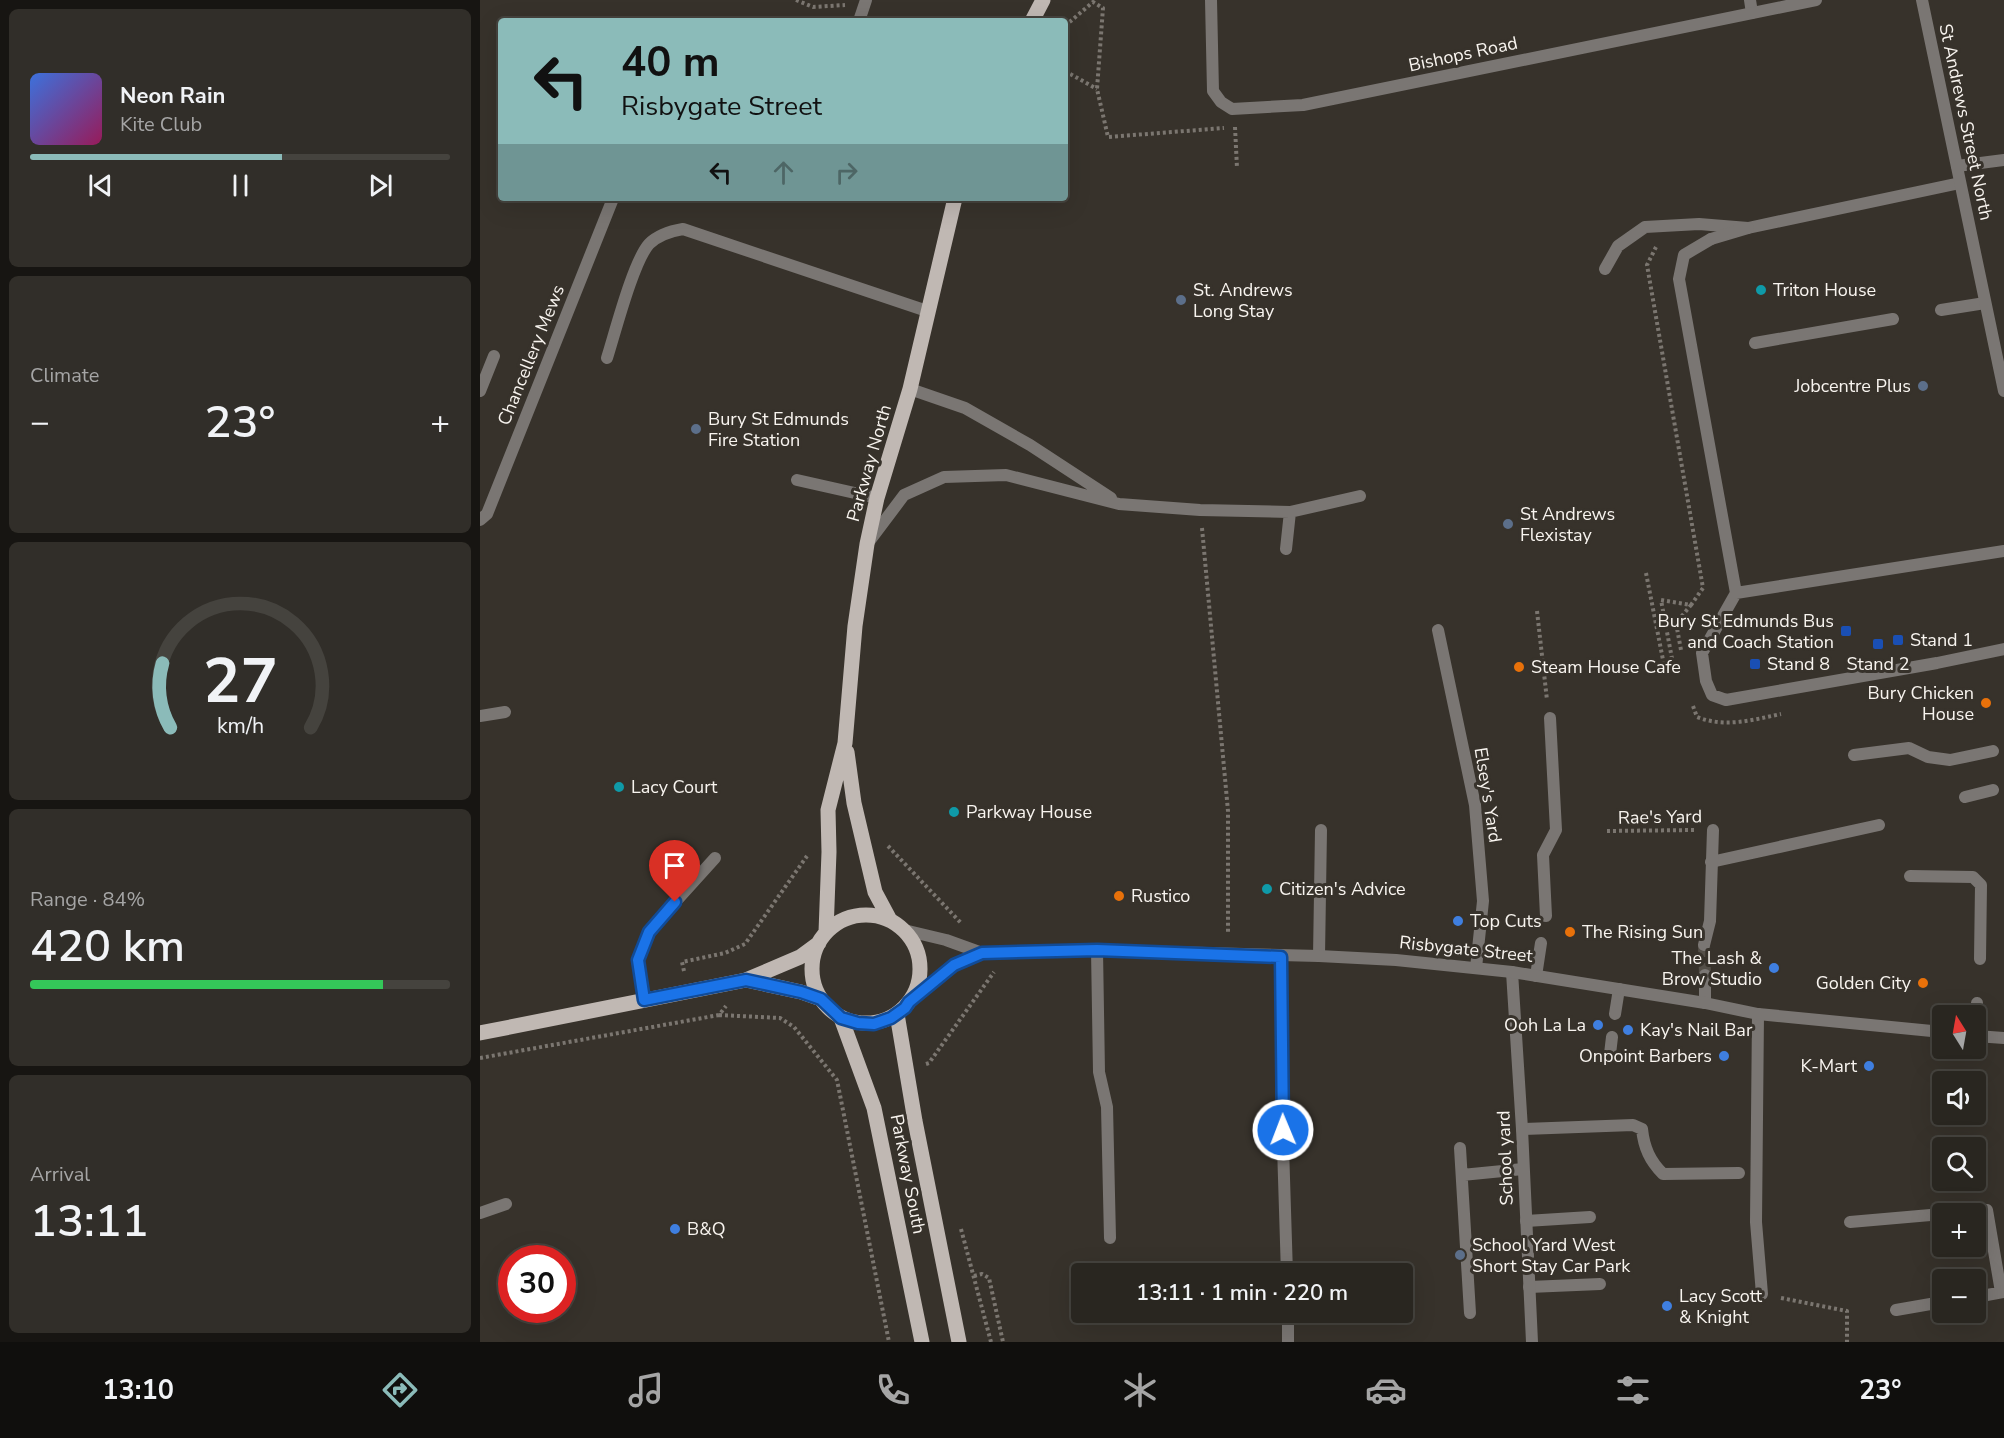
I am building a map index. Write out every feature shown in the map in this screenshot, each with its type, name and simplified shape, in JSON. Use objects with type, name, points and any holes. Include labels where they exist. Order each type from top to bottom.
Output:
[{"type":"main road","points":[[1034,18],[1043,0]]},
{"type":"main road","name":"Parkway North","points":[[823,938],[829,852],[828,810],[845,743],[855,626],[867,544],[910,389],[954,201]]},
{"type":"main road","name":"Parkway North","points":[[845,743],[864,850],[875,892],[890,920]]},
{"type":"main road","points":[[480,1034],[746,980],[800,957],[840,921],[856,916],[874,915],[890,920],[904,930],[914,943],[920,959],[921,977],[915,994],[905,1008],[891,1018],[874,1024],[858,1023],[841,1018],[821,999],[813,984],[812,966],[823,938]]},
{"type":"main road","points":[[746,980],[789,989],[821,999]]},
{"type":"main road","name":"Parkway South","points":[[897,1014],[939,1247],[960,1342]]},
{"type":"main road","name":"Parkway South","points":[[841,1018],[874,1108],[921,1342]]},
{"type":"street","points":[[1210,0],[1213,92],[1232,110]]},
{"type":"street","points":[[1750,0],[1752,13]]},
{"type":"street","name":"Bishops Road","points":[[1232,110],[1303,105],[1816,0]]},
{"type":"street","name":"St Andrews Street North","points":[[1922,0],[2004,391]]},
{"type":"street","points":[[860,18],[866,2]]},
{"type":"street","points":[[1957,166],[2004,160]]},
{"type":"street","points":[[1960,183],[1748,228],[1711,239],[1684,255],[1679,279],[1736,593],[1702,653],[1706,681],[1712,694],[1726,700],[2004,649]]},
{"type":"street","name":"Chancellery Mews","points":[[480,520],[487,514],[612,201]]},
{"type":"street","points":[[1605,269],[1618,246],[1646,227],[1699,224],[1748,228]]},
{"type":"street","points":[[607,358],[637,267],[649,244],[667,232],[682,229],[927,311]]},
{"type":"street","points":[[1941,310],[1985,303]]},
{"type":"street","points":[[1755,343],[1893,319]]},
{"type":"street","points":[[480,391],[494,356]]},
{"type":"street","points":[[910,389],[965,408],[1030,445],[1119,504]]},
{"type":"street","points":[[867,544],[904,495],[944,477],[1006,475],[1119,504],[1200,510],[1290,512],[1360,496]]},
{"type":"street","points":[[797,480],[878,498]]},
{"type":"street","points":[[1286,549],[1290,512]]},
{"type":"street","points":[[1736,593],[2004,551]]},
{"type":"street","name":"Elsey's Yard","points":[[1438,630],[1475,805],[1483,900],[1476,968]]},
{"type":"street","points":[[480,716],[505,712]]},
{"type":"street","points":[[1546,916],[1543,855],[1556,830],[1550,718]]},
{"type":"street","points":[[1854,755],[1909,748],[1928,757],[1950,760],[1993,751]]},
{"type":"street","points":[[1965,797],[1993,790]]},
{"type":"street","points":[[1711,862],[1879,825]]},
{"type":"street","points":[[1318,956],[1321,830]]},
{"type":"street","points":[[1704,945],[1710,921],[1713,830]]},
{"type":"street","points":[[644,1000],[638,960],[649,932],[715,858]]},
{"type":"street","points":[[1910,876],[1973,877],[1981,885],[1980,959]]},
{"type":"street","name":"Risbygate Street","points":[[904,930],[988,952],[1097,950],[1396,960],[1512,972],[1705,1003],[1758,1014],[1932,1031]]},
{"type":"street","points":[[1536,976],[1541,943]]},
{"type":"street","points":[[1097,950],[1099,1072],[1107,1107],[1110,1238]]},
{"type":"street","name":"Risbygate Street","points":[[909,1002],[954,965],[988,952]]},
{"type":"street","points":[[1281,957],[1287,1263]]},
{"type":"street","name":"School yard","points":[[1512,972],[1532,1342]]},
{"type":"street","points":[[1705,975],[1705,1003]]},
{"type":"street","points":[[1615,1014],[1619,989]]},
{"type":"street","points":[[1758,1014],[1756,1222],[1762,1294]]},
{"type":"street","points":[[1986,1036],[2004,1038]]},
{"type":"street","points":[[1610,1054],[1612,1037]]},
{"type":"street","points":[[1522,1129],[1633,1125],[1642,1129],[1644,1143],[1652,1164],[1663,1174],[1739,1173]]},
{"type":"street","points":[[1460,1148],[1470,1313]]},
{"type":"street","points":[[1462,1175],[1523,1169]]},
{"type":"street","points":[[480,1213],[506,1204]]},
{"type":"street","points":[[1986,1210],[2002,1292],[1986,1295]]},
{"type":"street","points":[[1850,1222],[1932,1215]]},
{"type":"street","points":[[1526,1221],[1590,1217]]},
{"type":"street","points":[[1529,1287],[1600,1284]]},
{"type":"street","points":[[1896,1310],[1932,1304]]},
{"type":"street","points":[[1288,1323],[1288,1342]]},
{"type":"path","points":[[796,0],[813,7],[866,2]]},
{"type":"path","points":[[1068,23],[1093,2],[1103,8],[1097,89],[1108,137],[1235,128]]},
{"type":"path","points":[[1068,73],[1097,89]]},
{"type":"path","points":[[1232,110],[1237,168]]},
{"type":"path","points":[[1659,242],[1647,265],[1702,588],[1676,623],[1682,656]]},
{"type":"path","points":[[1200,510],[1228,811],[1227,955]]},
{"type":"path","points":[[1646,573],[1664,664],[1673,664],[1661,600],[1691,605]]},
{"type":"path","points":[[1537,611],[1550,718]]},
{"type":"path","name":"Rae's Yard","points":[[1607,831],[1713,830]]},
{"type":"path","points":[[864,850],[886,842],[963,924],[969,925],[988,952],[994,971],[928,1064],[906,1068]]},
{"type":"path","points":[[687,992],[682,963],[725,953],[745,944],[806,856],[829,852]]},
{"type":"path","points":[[719,1015],[746,980]]},
{"type":"path","points":[[480,1058],[719,1015],[780,1018],[794,1027],[837,1080],[889,1342]]},
{"type":"path","points":[[837,1080],[864,1077]]},
{"type":"path","points":[[960,1224],[991,1342]]},
{"type":"path","points":[[974,1276],[982,1274],[988,1278],[1003,1342]]},
{"type":"path","points":[[1762,1294],[1847,1311],[1847,1342]]},
{"type":"tunnel","points":[[1704,945],[1705,975]]},
{"type":"place","name":"Triton House","points":[[1761,290]]},
{"type":"place","name":"St. Andrews Long Stay","points":[[1181,300]]},
{"type":"place","name":"Jobcentre Plus","points":[[1923,386]]},
{"type":"place","name":"Bury St Edmunds Fire Station","points":[[696,429]]},
{"type":"place","name":"St Andrews Flexistay","points":[[1508,524]]},
{"type":"place","name":"Bury St Edmunds Bus and Coach Station","points":[[1846,631]]},
{"type":"place","name":"Stand 1","points":[[1898,640]]},
{"type":"place","name":"Stand 2","points":[[1878,644]]},
{"type":"place","name":"Stand 8","points":[[1755,664]]},
{"type":"place","name":"Steam House Cafe","points":[[1519,667]]},
{"type":"place","name":"Bury Chicken House","points":[[1986,703]]},
{"type":"place","name":"Lacy Court","points":[[619,787]]},
{"type":"place","name":"Parkway House","points":[[954,812]]},
{"type":"place","name":"Citizen's Advice","points":[[1267,889]]},
{"type":"place","name":"Rustico","points":[[1119,896]]},
{"type":"place","name":"Top Cuts","points":[[1458,921]]},
{"type":"place","name":"The Rising Sun","points":[[1570,932]]},
{"type":"place","name":"The Lash & Brow Studio","points":[[1774,968]]},
{"type":"place","name":"Golden City","points":[[1923,983]]},
{"type":"place","name":"Ooh La La","points":[[1598,1025]]},
{"type":"place","name":"Kay's Nail Bar","points":[[1628,1030]]},
{"type":"place","name":"Onpoint Barbers","points":[[1724,1056]]},
{"type":"place","name":"K-Mart","points":[[1869,1066]]},
{"type":"place","name":"B&Q","points":[[675,1229]]},
{"type":"place","name":"School Yard West Short Stay Car Park","points":[[1460,1255]]},
{"type":"place","name":"Lacy Scott & Knight","points":[[1667,1306]]},
{"type":"route","points":[[675,902],[649,932],[638,960],[644,1000],[746,980],[778,986],[821,999],[841,1018],[858,1023],[874,1024],[891,1018],[954,965],[982,953],[1097,950],[1281,957],[1283,1130]]}]
